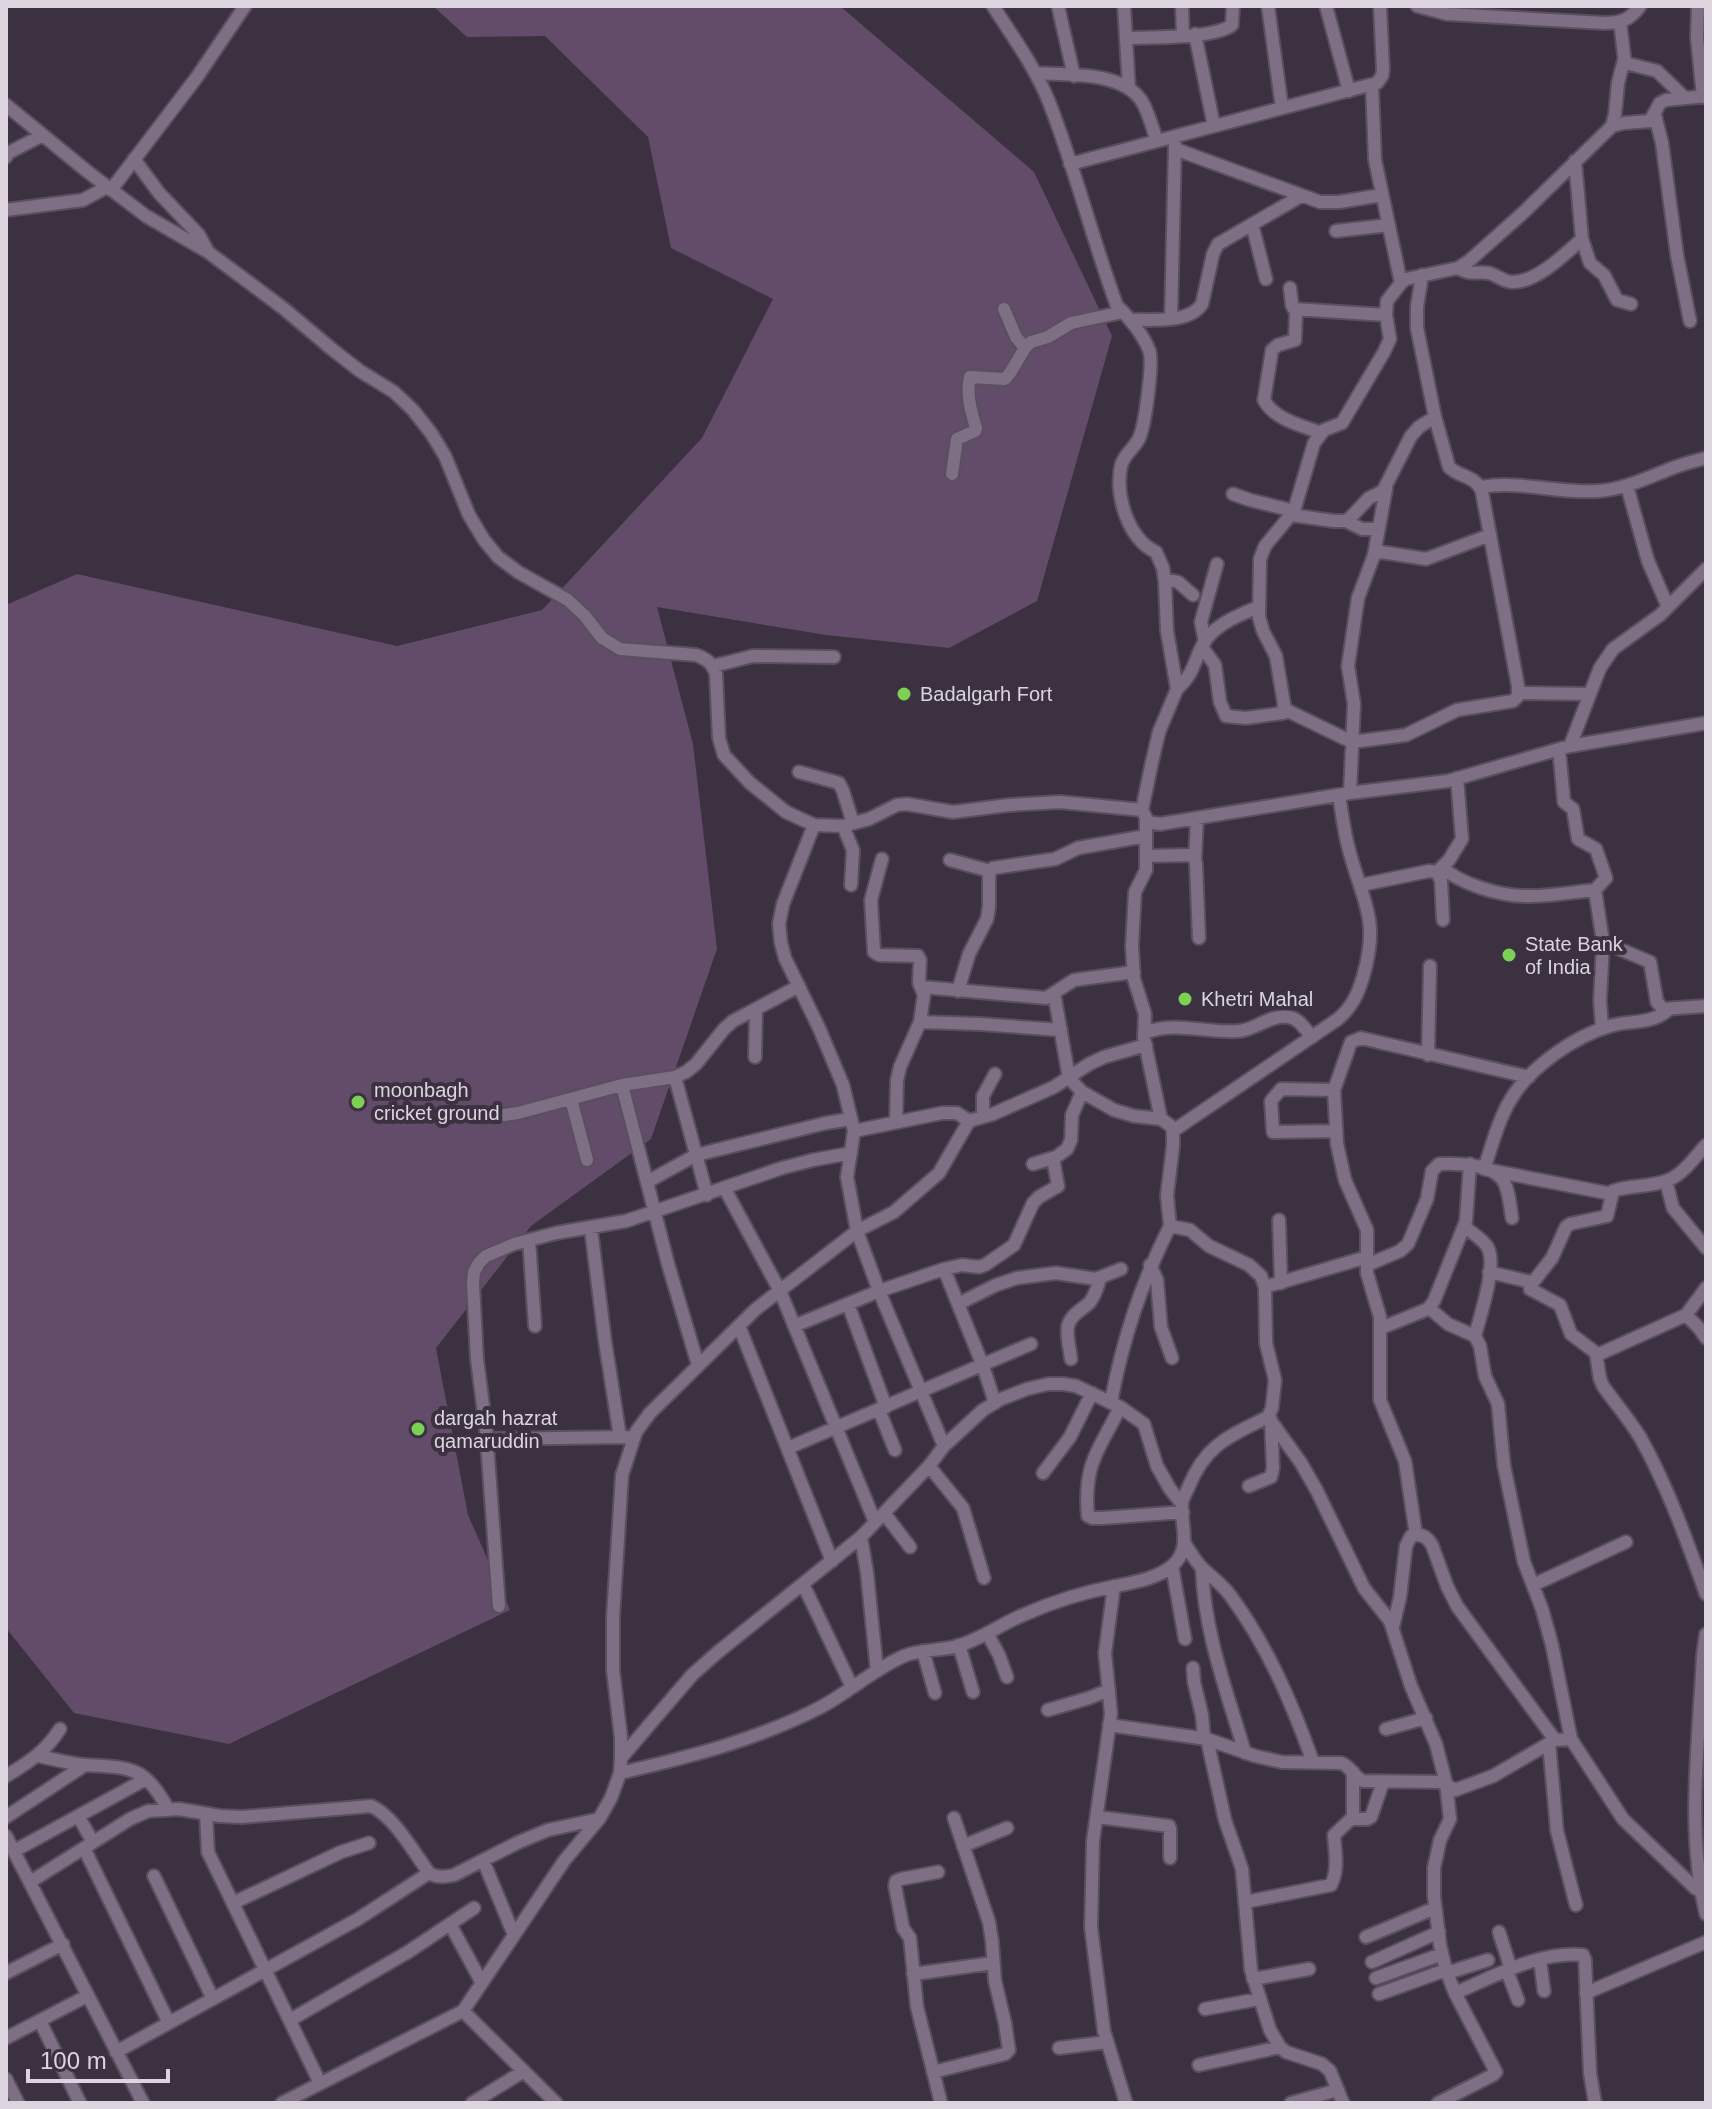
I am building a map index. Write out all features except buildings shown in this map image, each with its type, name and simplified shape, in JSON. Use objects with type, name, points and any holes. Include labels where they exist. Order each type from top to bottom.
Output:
[{"type":"street","points":[[6,210],[74,202],[109,188],[197,77],[245,6]]},
{"type":"street","points":[[993,6],[1028,60],[1048,100],[1117,306],[1150,352],[1140,439],[1126,455],[1120,468],[1121,495],[1124,512],[1138,538],[1156,552],[1163,568],[1167,631],[1177,689]]},
{"type":"street","points":[[1058,6],[1074,76]]},
{"type":"street","points":[[1124,6],[1129,88]]},
{"type":"street","points":[[1182,6],[1214,126]]},
{"type":"street","points":[[1126,38],[1189,35],[1230,27],[1233,6]]},
{"type":"street","points":[[1268,6],[1282,108]]},
{"type":"street","points":[[1326,6],[1349,91]]},
{"type":"street","points":[[1175,143],[1214,126],[1372,85],[1380,80],[1383,70],[1380,6]]},
{"type":"street","points":[[1417,6],[1447,14],[1604,23],[1620,22],[1631,17],[1640,6]]},
{"type":"street","points":[[1217,564],[1201,622],[1203,644],[1215,665],[1220,702],[1226,716],[1236,718],[1283,713],[1276,656],[1263,631],[1258,607],[1262,552],[1293,513],[1310,451],[1321,433],[1342,423],[1384,352],[1390,339],[1387,301],[1401,283],[1458,268],[1469,261],[1612,126],[1647,122],[1653,119],[1663,101],[1704,96],[1697,38],[1698,6]]},
{"type":"street","points":[[1612,126],[1624,60],[1620,22]]},
{"type":"street","points":[[1624,60],[1631,65],[1657,71],[1685,98]]},
{"type":"street","points":[[1035,73],[1104,79],[1129,88],[1141,100],[1157,141]]},
{"type":"street","points":[[1372,85],[1374,150],[1401,283]]},
{"type":"street","points":[[6,105],[146,216],[208,252],[333,350],[394,392],[431,433],[445,456],[469,515],[498,557],[568,600],[613,646],[696,655],[706,659],[716,674],[719,738],[724,755],[750,783],[786,812],[814,825],[848,824],[907,804],[953,812],[1060,802],[1144,814],[1152,824],[1160,824],[1344,794],[1448,781],[1565,748],[1706,723]]},
{"type":"street","points":[[1655,115],[1690,321]]},
{"type":"street","points":[[7,154],[43,135]]},
{"type":"street","points":[[1070,164],[1157,141],[1175,143],[1301,196],[1326,203],[1382,195]]},
{"type":"street","points":[[1171,318],[1175,143]]},
{"type":"street","points":[[134,159],[159,193],[199,235],[208,252]]},
{"type":"street","points":[[1575,161],[1582,239],[1592,266],[1604,275],[1617,300],[1631,304]]},
{"type":"street","points":[[952,474],[957,439],[976,430],[969,407],[969,379],[972,376],[1005,379],[1031,342],[1048,337],[1071,323],[1127,316],[1171,318],[1198,310],[1215,248],[1223,240],[1301,196]]},
{"type":"street","points":[[1252,224],[1266,279]]},
{"type":"street","points":[[1336,231],[1389,225]]},
{"type":"street","points":[[1458,268],[1470,274],[1491,274],[1507,282],[1521,281],[1553,263],[1582,239]]},
{"type":"street","points":[[1284,709],[1352,742],[1406,735],[1457,710],[1513,701],[1519,693],[1481,487],[1472,478],[1449,467],[1435,417],[1416,319],[1422,275]]},
{"type":"street","points":[[1290,288],[1293,309],[1296,310],[1386,315]]},
{"type":"street","points":[[1004,309],[1016,337],[1025,348]]},
{"type":"street","points":[[1296,310],[1295,340],[1272,350],[1264,400],[1277,415],[1321,433]]},
{"type":"street","points":[[1390,339],[1418,338]]},
{"type":"street","points":[[1346,521],[1369,498],[1382,492],[1411,436],[1435,417]]},
{"type":"street","points":[[1481,487],[1506,484],[1584,492],[1607,490],[1706,458]]},
{"type":"street","points":[[1173,1131],[1338,1019],[1357,996],[1370,955],[1372,930],[1349,849],[1344,794],[1354,704],[1348,666],[1358,598],[1374,555],[1386,485]]},
{"type":"street","points":[[1627,486],[1644,549],[1668,607]]},
{"type":"street","points":[[1233,494],[1293,513],[1346,521],[1362,529],[1378,529]]},
{"type":"street","points":[[1374,555],[1381,552],[1426,559],[1490,535]]},
{"type":"street","points":[[1361,885],[1439,870],[1484,888],[1524,897],[1595,890],[1606,878],[1596,849],[1578,839],[1573,809],[1564,802],[1565,748],[1600,668],[1613,649],[1660,615],[1706,569]]},
{"type":"street","points":[[1165,579],[1178,582],[1193,595]]},
{"type":"street","points":[[1161,1119],[1145,1039],[1145,1014],[1136,989],[1132,946],[1134,901],[1137,886],[1145,873],[1144,814],[1159,732],[1177,689],[1190,675],[1210,634],[1226,622],[1258,607]]},
{"type":"street","points":[[713,666],[753,656],[834,657]]},
{"type":"street","points":[[1519,693],[1590,694]]},
{"type":"street","points":[[799,772],[839,783],[843,791],[853,850],[851,885]]},
{"type":"street","points":[[1439,870],[1462,839],[1457,778]]},
{"type":"street","points":[[1197,818],[1195,860],[1199,938]]},
{"type":"street","points":[[814,825],[783,904],[779,924],[785,958],[843,1085],[852,1125],[847,1177],[857,1231],[944,1446]]},
{"type":"street","points":[[958,991],[969,954],[987,919],[990,871],[996,866],[1055,859],[1078,848],[1146,836]]},
{"type":"street","points":[[1146,856],[1189,855],[1195,860]]},
{"type":"street","points":[[882,859],[871,900],[874,952],[879,955],[918,956],[919,981],[924,997],[920,1022],[897,1080],[896,1121]]},
{"type":"street","points":[[950,860],[990,871]]},
{"type":"street","points":[[1439,870],[1443,920]]},
{"type":"street","points":[[1595,890],[1603,942],[1602,1028]]},
{"type":"street","points":[[1603,942],[1650,962],[1657,1002],[1663,1009],[1706,1006]]},
{"type":"street","points":[[1428,1055],[1430,966]]},
{"type":"street","points":[[922,987],[1046,998],[1074,980],[1134,972]]},
{"type":"street","points":[[482,1118],[518,1113],[622,1085],[675,1077],[696,1064],[733,1021],[799,986]]},
{"type":"street","points":[[1054,993],[1069,1078],[1082,1092],[1124,1114],[1161,1119],[1173,1131],[1167,1195],[1170,1226],[1150,1265],[1128,1327],[1116,1404],[1108,1433],[1092,1462],[1088,1516],[1103,1518],[1182,1508]]},
{"type":"street","points":[[755,1057],[756,1010]]},
{"type":"street","points":[[1484,1169],[1510,1099],[1529,1077],[1558,1052],[1602,1028],[1656,1019],[1668,1010]]},
{"type":"street","points":[[282,2103],[463,2011],[564,1861],[599,1819],[611,1798],[620,1773],[621,1758],[613,1670],[613,1617],[622,1475],[634,1437],[650,1413],[739,1326],[780,1291],[857,1231],[894,1212],[939,1173],[969,1121],[1054,1087],[1089,1064],[1145,1039],[1156,1028],[1169,1026],[1241,1031],[1271,1018],[1289,1017],[1299,1021],[1312,1037]]},
{"type":"street","points":[[1338,1019],[1353,1040]]},
{"type":"street","points":[[920,1022],[1061,1030]]},
{"type":"street","points":[[1353,1040],[1364,1039],[1529,1077]]},
{"type":"street","points":[[1353,1040],[1334,1090],[1336,1131],[1345,1180],[1367,1230],[1368,1281],[1378,1306],[1381,1328],[1380,1400],[1405,1461],[1416,1535]]},
{"type":"street","points":[[1268,1067],[1281,1089]]},
{"type":"street","points":[[983,1117],[983,1096],[995,1074]]},
{"type":"street","points":[[675,1077],[707,1195]]},
{"type":"street","points":[[622,1085],[668,1264],[698,1365]]},
{"type":"street","points":[[1281,1089],[1334,1090]]},
{"type":"street","points":[[1281,1089],[1271,1101],[1273,1132],[1336,1131]]},
{"type":"street","points":[[1033,1164],[1063,1153],[1070,1145],[1072,1115],[1082,1092]]},
{"type":"street","points":[[571,1099],[587,1160]]},
{"type":"street","points":[[647,1182],[696,1155],[826,1123],[852,1125],[942,1113],[957,1113],[969,1121]]},
{"type":"street","points":[[1706,1145],[1683,1171],[1666,1181],[1618,1189],[1612,1194],[1607,1216],[1566,1227],[1552,1258],[1531,1282],[1530,1289],[1560,1305],[1571,1334],[1595,1350],[1603,1386],[1640,1437],[1660,1477],[1676,1511],[1706,1594]]},
{"type":"street","points":[[499,1606],[487,1439],[477,1359],[474,1272],[479,1263],[486,1256],[529,1240],[655,1213],[782,1168],[851,1153]]},
{"type":"street","points":[[794,1326],[879,1291],[944,1269],[962,1265],[981,1267],[1014,1245],[1035,1200],[1058,1186],[1053,1158]]},
{"type":"street","points":[[1265,1287],[1400,1251],[1408,1244],[1427,1199],[1434,1168],[1443,1163],[1470,1164],[1498,1175],[1503,1180],[1512,1218]]},
{"type":"street","points":[[1381,1328],[1429,1308],[1465,1227],[1470,1164]]},
{"type":"street","points":[[1484,1169],[1612,1194]]},
{"type":"street","points":[[1666,1181],[1673,1208],[1706,1248]]},
{"type":"street","points":[[725,1189],[780,1291],[835,1428],[880,1518],[910,1547]]},
{"type":"street","points":[[1279,1220],[1281,1283]]},
{"type":"street","points":[[1170,1226],[1190,1230],[1209,1246],[1249,1265],[1261,1276],[1265,1287],[1266,1343],[1275,1380],[1270,1419],[1273,1468],[1271,1477],[1249,1486]]},
{"type":"street","points":[[1465,1227],[1488,1248],[1490,1254],[1475,1336],[1480,1346],[1485,1376],[1498,1404],[1504,1466],[1524,1562],[1552,1645],[1571,1739],[1623,1819],[1695,1888],[1703,1884]]},
{"type":"street","points":[[591,1229],[620,1437]]},
{"type":"street","points":[[529,1240],[535,1326]]},
{"type":"street","points":[[1150,1265],[1157,1280],[1161,1327],[1172,1358]]},
{"type":"street","points":[[944,1269],[995,1403]]},
{"type":"street","points":[[958,1304],[996,1285],[1025,1276],[1056,1273],[1100,1278],[1121,1269]]},
{"type":"street","points":[[1489,1272],[1531,1282]]},
{"type":"street","points":[[1071,1359],[1070,1321],[1090,1302],[1100,1278]]},
{"type":"street","points":[[1597,1355],[1686,1315],[1706,1288]]},
{"type":"street","points":[[848,1304],[895,1450]]},
{"type":"street","points":[[1429,1308],[1448,1324],[1475,1336]]},
{"type":"street","points":[[1686,1315],[1706,1338]]},
{"type":"street","points":[[739,1326],[832,1561]]},
{"type":"street","points":[[788,1448],[1031,1344]]},
{"type":"street","points":[[621,1758],[692,1675],[861,1537],[944,1446],[995,1403],[1048,1384],[1076,1386],[1116,1404],[1144,1424],[1157,1466],[1182,1508]]},
{"type":"street","points":[[1043,1473],[1070,1437],[1092,1393]]},
{"type":"street","points":[[620,1773],[681,1759],[777,1729],[824,1705],[904,1656],[959,1645],[1051,1604],[1158,1575],[1172,1566],[1182,1554],[1185,1544],[1182,1508],[1196,1468],[1214,1447],[1270,1419]]},
{"type":"street","points":[[1270,1419],[1317,1491],[1364,1588],[1393,1627],[1408,1679],[1436,1744],[1446,1783],[1450,1819],[1440,1840],[1434,1868],[1435,1908],[1442,1954],[1455,1993],[1496,2072],[1438,2103]]},
{"type":"street","points":[[487,1439],[634,1437]]},
{"type":"street","points":[[929,1466],[963,1508],[984,1578]]},
{"type":"street","points":[[1393,1627],[1408,1539],[1416,1535],[1425,1536],[1457,1606],[1552,1742],[1557,1831],[1576,1905]]},
{"type":"street","points":[[861,1537],[877,1671]]},
{"type":"street","points":[[1533,1585],[1626,1542]]},
{"type":"street","points":[[1185,1544],[1202,1568],[1228,1591],[1256,1635],[1289,1699],[1313,1762]]},
{"type":"street","points":[[1172,1566],[1185,1639]]},
{"type":"street","points":[[1202,1568],[1207,1622],[1245,1753]]},
{"type":"street","points":[[803,1584],[852,1687]]},
{"type":"street","points":[[1114,1586],[1105,1653],[1111,1714],[1093,1841],[1091,1927],[1099,2001],[1121,2102]]},
{"type":"street","points":[[987,1633],[1007,1677]]},
{"type":"street","points":[[1706,1634],[1702,1734],[1694,1813],[1706,1914]]},
{"type":"street","points":[[959,1645],[973,1692]]},
{"type":"street","points":[[923,1651],[935,1693]]},
{"type":"street","points":[[1193,1668],[1225,1820],[1242,1869],[1249,1959],[1259,1999],[1280,2047],[1295,2057],[1322,2064],[1330,2071],[1341,2097],[1291,2103]]},
{"type":"street","points":[[1048,1710],[1109,1690]]},
{"type":"street","points":[[1386,1729],[1426,1718]]},
{"type":"street","points":[[1109,1725],[1206,1739],[1282,1762],[1341,1763],[1363,1781],[1441,1782],[1455,1790],[1483,1781],[1552,1742],[1571,1739]]},
{"type":"street","points":[[6,1776],[38,1756],[60,1729]]},
{"type":"street","points":[[38,1756],[129,1769],[154,1786],[168,1809]]},
{"type":"street","points":[[6,1817],[85,1765]]},
{"type":"street","points":[[1245,1902],[1331,1885],[1336,1863],[1334,1835],[1351,1819],[1354,1806],[1353,1772]]},
{"type":"street","points":[[14,1851],[146,1779]]},
{"type":"street","points":[[1351,1819],[1371,1817],[1383,1782]]},
{"type":"street","points":[[30,1882],[148,1811],[168,1809],[242,1817],[371,1806],[387,1817],[429,1873],[435,1876],[454,1875],[548,1830],[599,1819]]},
{"type":"street","points":[[206,1814],[208,1852],[320,2083]]},
{"type":"street","points":[[78,1816],[88,1845],[169,2023]]},
{"type":"street","points":[[1097,1817],[1169,1826],[1170,1858]]},
{"type":"street","points":[[933,2072],[1008,2052],[996,1988],[989,1922],[954,1818]]},
{"type":"street","points":[[963,1846],[1007,1828]]},
{"type":"street","points":[[6,1836],[141,2100],[127,2103]]},
{"type":"street","points":[[233,1903],[341,1852],[369,1843]]},
{"type":"street","points":[[483,1860],[514,1935]]},
{"type":"street","points":[[938,1872],[895,1883],[903,1928],[910,1938],[917,2007],[941,2103]]},
{"type":"street","points":[[116,2052],[358,1919],[429,1873]]},
{"type":"street","points":[[154,1876],[213,1999]]},
{"type":"street","points":[[290,2020],[408,1952],[474,1908]]},
{"type":"street","points":[[1366,1937],[1435,1908]]},
{"type":"street","points":[[450,1924],[482,1983]]},
{"type":"street","points":[[1372,1962],[1439,1932]]},
{"type":"street","points":[[1499,1932],[1518,2000]]},
{"type":"street","points":[[1586,1993],[1706,1942]]},
{"type":"street","points":[[6,1973],[63,1944]]},
{"type":"street","points":[[1376,1978],[1442,1954]]},
{"type":"street","points":[[1455,1993],[1540,1960],[1560,1955],[1583,1955],[1590,2073],[1595,2103]]},
{"type":"street","points":[[1379,1994],[1488,1960]]},
{"type":"street","points":[[1540,1960],[1544,1991]]},
{"type":"street","points":[[913,1974],[993,1963]]},
{"type":"street","points":[[1253,1979],[1309,1969]]},
{"type":"street","points":[[6,2038],[87,1996]]},
{"type":"street","points":[[1205,2009],[1259,1999]]},
{"type":"street","points":[[463,2011],[556,2103]]},
{"type":"street","points":[[40,2021],[80,2103]]},
{"type":"street","points":[[1059,2048],[1107,2042]]},
{"type":"street","points":[[1199,2065],[1280,2047]]},
{"type":"street","points":[[472,2103],[524,2071]]},
{"type":"street","points":[[6,2079],[18,2103]]},
{"type":"shaded area","points":[[433,6],[840,6],[1034,172],[1112,336],[1037,601],[949,648],[826,635],[657,607],[693,744],[717,949],[651,1139],[531,1226],[436,1348],[468,1515],[510,1610],[229,1744],[74,1713],[6,1628],[6,605],[77,574],[397,646],[542,610],[702,438],[773,299],[671,248],[648,137],[545,36],[467,37]]},
{"type":"place","name":"Badalgarh Fort","points":[[904,694]]},
{"type":"place","name":"State Bank of India","points":[[1509,955]]},
{"type":"place","name":"Khetri Mahal","points":[[1185,999]]},
{"type":"place","name":"moonbagh cricket ground","points":[[358,1102]]},
{"type":"place","name":"dargah hazrat qamaruddin","points":[[418,1429]]}]
